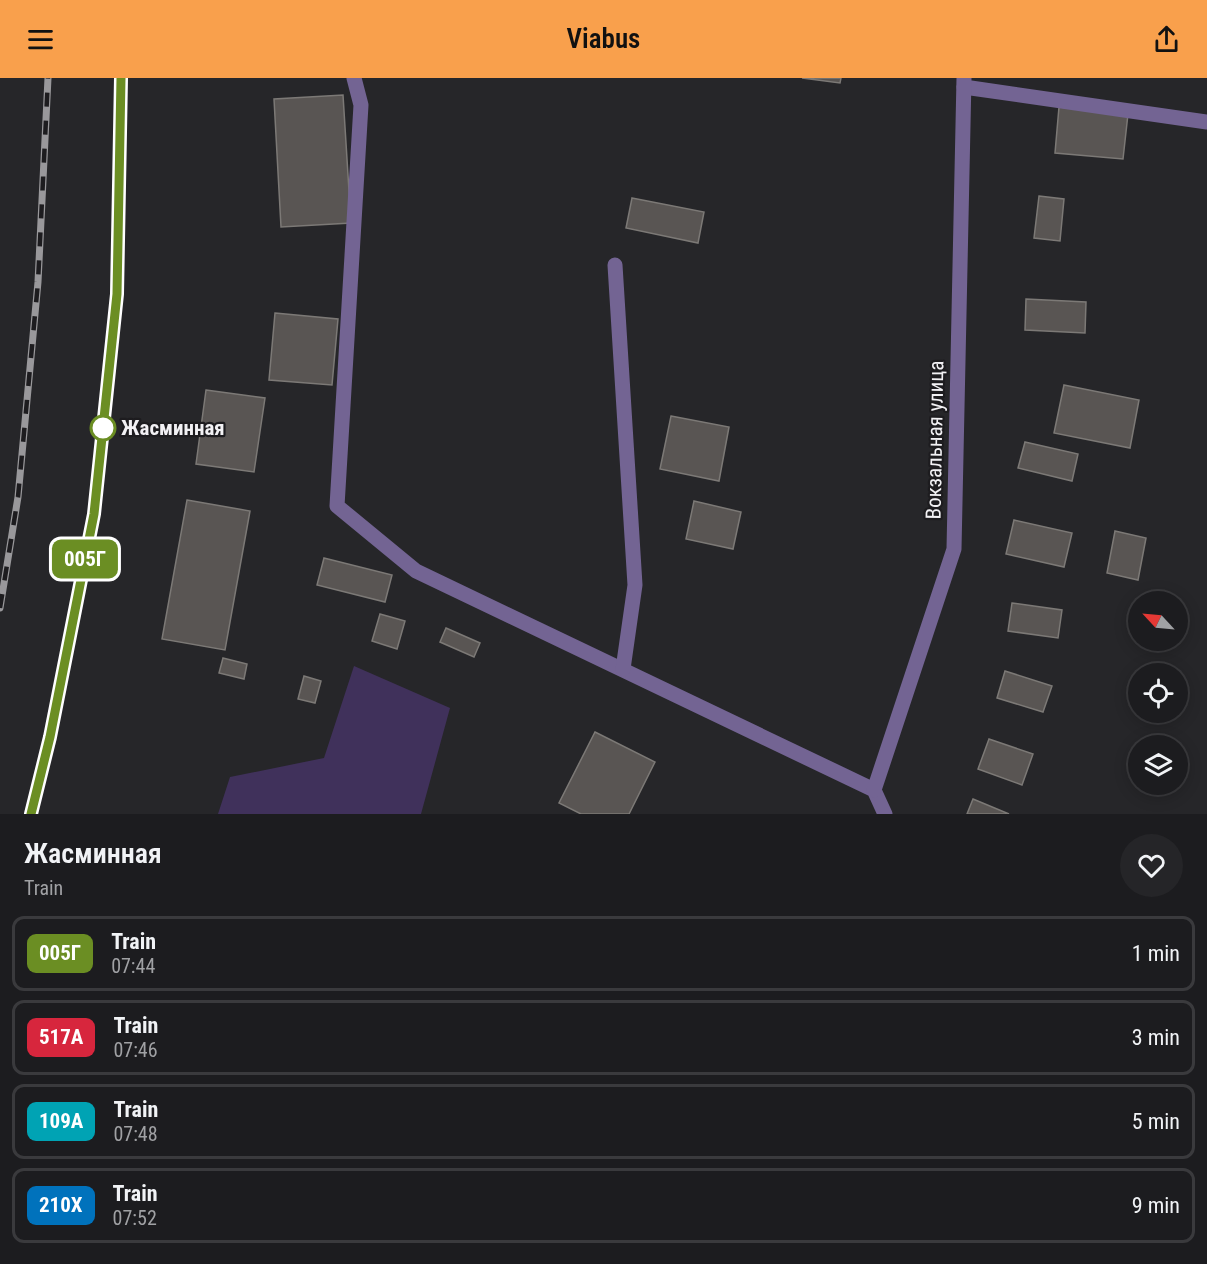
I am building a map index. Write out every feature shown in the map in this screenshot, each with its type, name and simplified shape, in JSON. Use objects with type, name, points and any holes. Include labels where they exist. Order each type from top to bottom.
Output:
[{"type":"street","points":[[354,78],[361,105],[337,506],[416,571],[874,790],[885,814]]},
{"type":"street","points":[[964,82],[1207,122]]},
{"type":"street","name":"Вокзальная улица","points":[[874,790],[954,549],[964,82]]},
{"type":"street","points":[[615,265],[635,585],[623,669]]},
{"type":"shaded area","points":[[354,666],[450,708],[421,814],[218,814],[230,777],[324,758]]},
{"type":"building","points":[[802,78],[841,78],[840,83]]},
{"type":"building","points":[[343,95],[351,223],[281,227],[274,99]]},
{"type":"building","points":[[1059,107],[1128,114],[1123,159],[1055,153]]},
{"type":"building","points":[[1039,196],[1064,199],[1060,241],[1034,238]]},
{"type":"building","points":[[632,198],[704,212],[698,243],[626,228]]},
{"type":"building","points":[[1026,299],[1086,302],[1085,333],[1025,330]]},
{"type":"building","points":[[275,313],[338,319],[332,385],[269,380]]},
{"type":"building","points":[[1064,385],[1139,400],[1130,448],[1054,433]]},
{"type":"building","points":[[206,390],[265,398],[254,472],[196,464]]},
{"type":"building","points":[[671,416],[729,427],[719,481],[660,469]]},
{"type":"building","points":[[1025,442],[1078,454],[1072,481],[1018,468]]},
{"type":"building","points":[[187,500],[250,511],[225,650],[162,639]]},
{"type":"building","points":[[694,501],[741,512],[733,549],[686,539]]},
{"type":"building","points":[[1014,520],[1072,533],[1064,567],[1006,554]]},
{"type":"building","points":[[1115,531],[1146,538],[1138,580],[1107,573]]},
{"type":"building","points":[[324,558],[392,575],[385,602],[317,585]]},
{"type":"building","points":[[1012,603],[1062,610],[1058,638],[1008,631]]},
{"type":"building","points":[[380,614],[405,621],[397,649],[372,641]]},
{"type":"building","points":[[446,628],[480,643],[474,657],[440,642]]},
{"type":"building","points":[[223,658],[247,664],[244,679],[219,673]]},
{"type":"building","points":[[1005,671],[1052,686],[1043,712],[997,698]]},
{"type":"building","points":[[304,676],[321,681],[315,703],[298,699]]},
{"type":"building","points":[[595,732],[655,762],[629,814],[581,814],[559,803]]},
{"type":"building","points":[[989,739],[1033,754],[1022,785],[978,769]]},
{"type":"building","points":[[973,799],[1009,814],[967,814]]},
{"type":"railway","points":[[0,608],[18,497],[38,282],[48,78]]},
{"type":"railway","points":[[31,814],[50,737],[94,514],[117,294],[121,78]]},
{"type":"train","name":"005Г","points":[[31,814],[50,737],[94,514],[117,294],[121,78]]},
{"type":"place","name":"Жасминная","points":[[103,428]]}]
